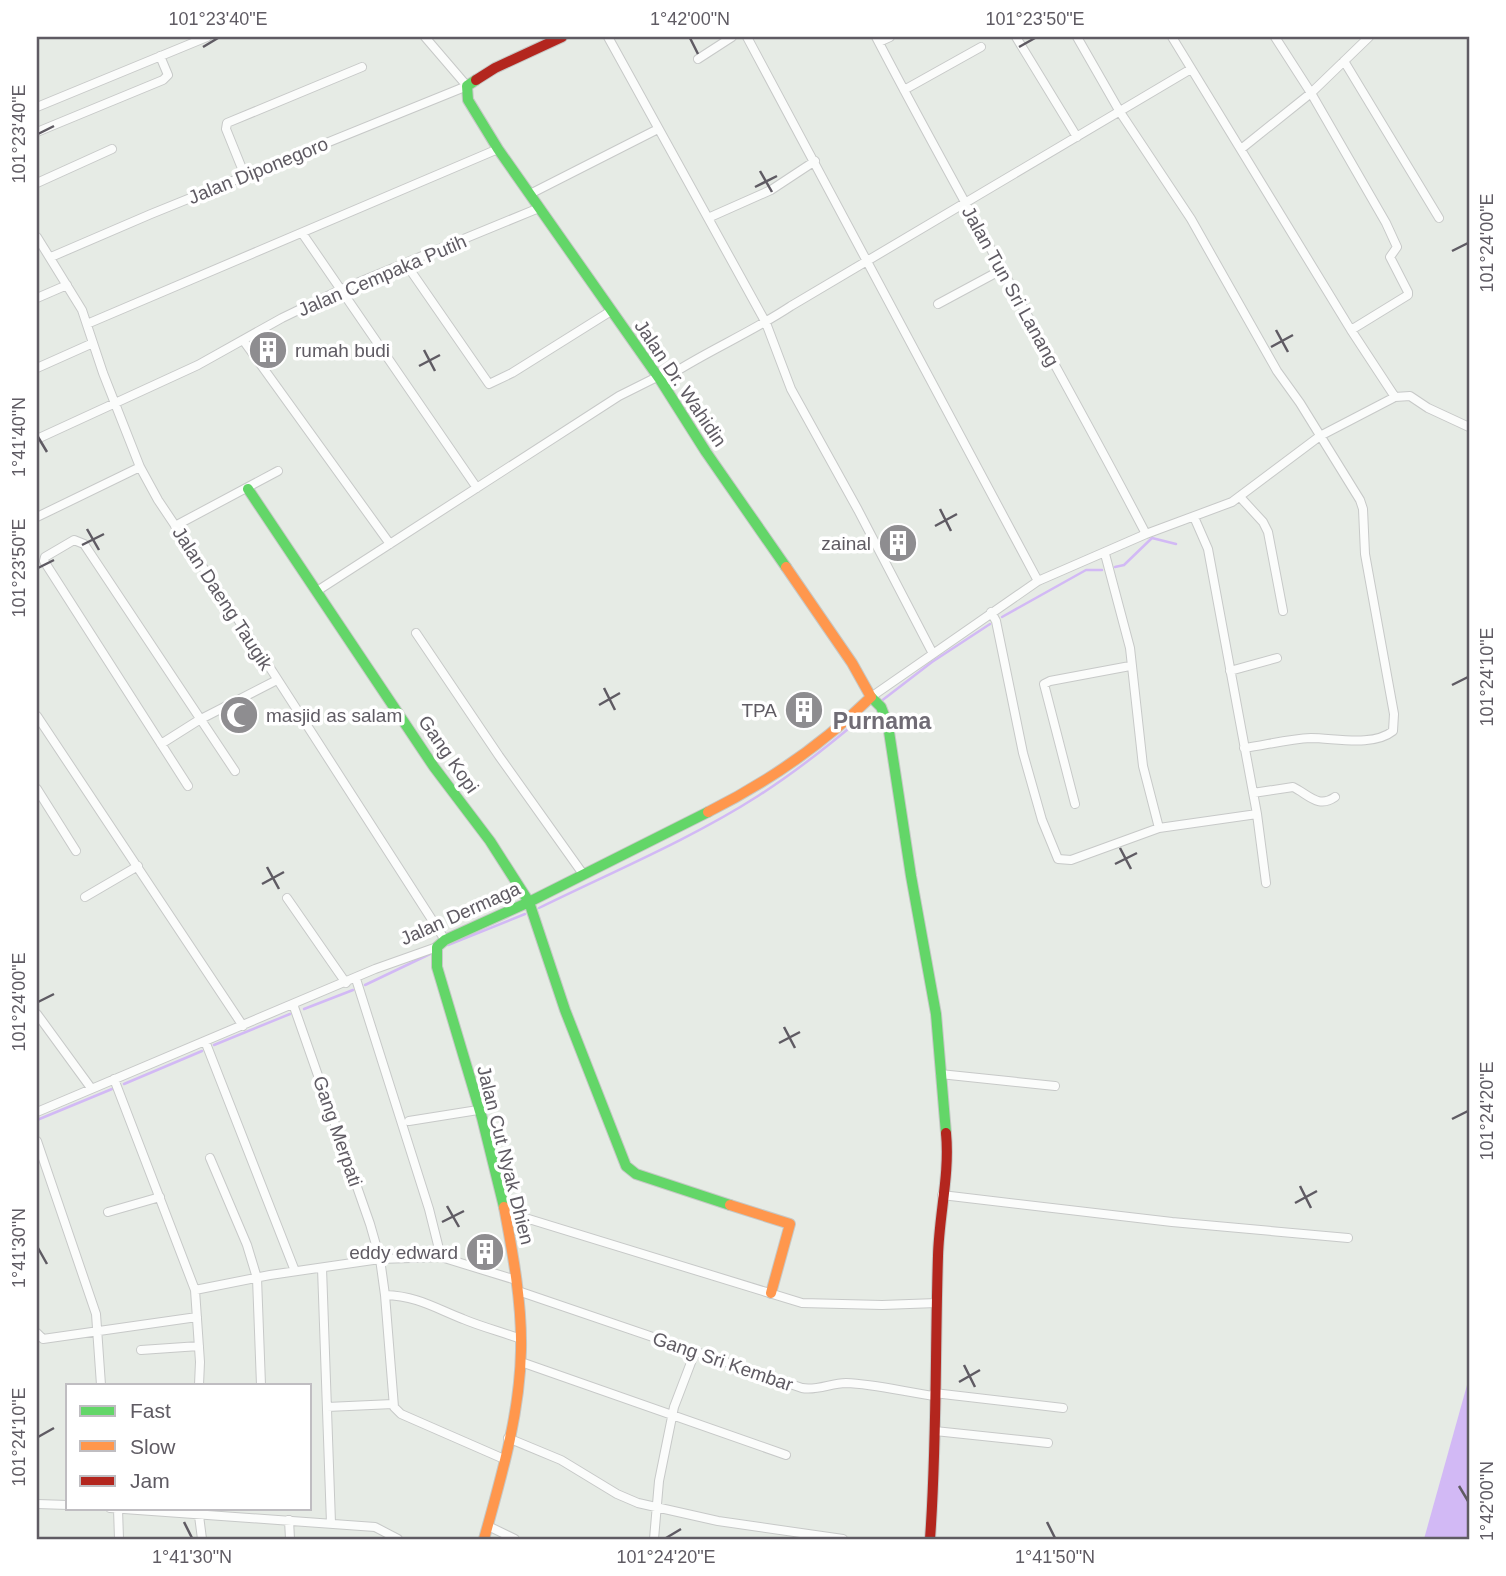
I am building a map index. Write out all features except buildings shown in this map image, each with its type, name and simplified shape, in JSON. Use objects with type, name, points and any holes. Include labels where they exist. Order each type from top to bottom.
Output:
[{"type":"main road","points":[[467,86],[495,68],[562,37]]},
{"type":"main road","name":"Jalan Dr. Wahidin","points":[[467,86],[468,100],[498,149],[659,379],[706,452],[852,663],[871,697],[881,706],[888,725],[936,1014],[947,1144],[938,1251],[930,1539]]},
{"type":"main road","name":"Gang Kopi","points":[[248,489],[434,767],[503,860],[529,902],[565,1010],[626,1166],[636,1174],[790,1224],[771,1293]]},
{"type":"main road","name":"Jalan Dermaga","points":[[441,944],[650,843],[752,789],[840,727],[871,697]]},
{"type":"main road","name":"Jalan Cut Nyak Dhien","points":[[441,944],[437,967],[506,1212],[517,1285],[521,1339],[521,1362],[508,1438],[484,1539]]},
{"type":"street","points":[[37,107],[207,37]]},
{"type":"street","points":[[425,37],[467,86]]},
{"type":"street","points":[[608,37],[766,323],[791,388],[932,652]]},
{"type":"street","points":[[698,59],[732,37]]},
{"type":"street","points":[[747,37],[1038,580]]},
{"type":"street","points":[[878,39],[890,37]]},
{"type":"street","points":[[1016,37],[1077,136]]},
{"type":"street","points":[[1077,37],[1120,112],[1191,219],[1271,361],[1353,486],[1363,509],[1365,554],[1395,727],[1388,735],[1371,739],[1308,738],[1244,748]]},
{"type":"street","points":[[1172,37],[1351,330],[1395,397]]},
{"type":"street","points":[[1275,37],[1311,93],[1397,247],[1390,257],[1408,295],[1351,330]]},
{"type":"street","points":[[1241,149],[1311,93],[1369,37]]},
{"type":"street","name":"Jalan Tun Sri Lanang","points":[[878,39],[1146,534]]},
{"type":"street","points":[[904,90],[981,47]]},
{"type":"street","points":[[37,132],[163,80],[168,75],[160,56]]},
{"type":"street","points":[[1344,61],[1439,218]]},
{"type":"street","points":[[245,176],[226,129],[227,123],[362,67]]},
{"type":"street","points":[[317,592],[619,396],[659,379],[766,323],[1191,69]]},
{"type":"street","name":"Jalan Diponegoro","points":[[51,257],[467,86]]},
{"type":"street","points":[[530,194],[658,129]]},
{"type":"street","points":[[37,183],[112,149]]},
{"type":"street","points":[[87,324],[498,149]]},
{"type":"street","points":[[708,218],[771,190],[815,161]]},
{"type":"street","name":"Jalan Cempaka Putih","points":[[37,439],[198,365],[342,289],[539,208]]},
{"type":"street","points":[[302,233],[477,488]]},
{"type":"street","name":"Jalan Daeng Taugik","points":[[37,237],[82,310],[140,467],[441,944]]},
{"type":"street","points":[[406,264],[489,384],[512,373],[611,311]]},
{"type":"street","points":[[938,304],[1003,269]]},
{"type":"street","points":[[37,298],[67,285]]},
{"type":"street","points":[[243,340],[390,544]]},
{"type":"street","points":[[37,368],[93,343]]},
{"type":"street","points":[[871,697],[1038,580],[1105,554],[1146,534],[1223,506],[1240,497],[1320,436],[1395,397],[1410,397],[1427,408],[1469,427]]},
{"type":"street","points":[[37,517],[140,467]]},
{"type":"street","points":[[175,526],[278,471]]},
{"type":"street","points":[[1240,497],[1263,522],[1268,532],[1283,611]]},
{"type":"street","points":[[1194,517],[1208,549],[1257,814],[1266,884]]},
{"type":"street","points":[[188,786],[44,561],[45,557],[63,545],[74,540],[84,544],[235,771]]},
{"type":"street","points":[[1105,554],[1130,648],[1143,766],[1159,828]]},
{"type":"street","points":[[991,612],[996,621],[1023,753],[1042,820],[1058,859],[1072,860],[1159,828],[1257,814]]},
{"type":"street","points":[[416,633],[583,874]]},
{"type":"street","points":[[1230,671],[1277,658]]},
{"type":"street","points":[[1075,804],[1044,684],[1130,666]]},
{"type":"street","points":[[161,744],[276,680]]},
{"type":"street","points":[[37,716],[40,729],[138,866],[243,1026]]},
{"type":"street","points":[[1253,793],[1293,787],[1312,800],[1326,802],[1335,797]]},
{"type":"street","points":[[37,789],[76,850]]},
{"type":"street","points":[[85,897],[138,866]]},
{"type":"street","points":[[287,898],[346,983]]},
{"type":"street","name":"Jalan Dermaga","points":[[37,1112],[375,969],[441,944]]},
{"type":"street","points":[[356,979],[414,1158],[440,1257]]},
{"type":"street","name":"Gang Merpati","points":[[293,1004],[380,1259],[393,1404]]},
{"type":"street","points":[[38,1017],[90,1088]]},
{"type":"street","points":[[205,1041],[295,1271]]},
{"type":"street","points":[[940,1074],[1055,1086]]},
{"type":"street","points":[[114,1079],[195,1290],[199,1384]]},
{"type":"street","points":[[409,1121],[478,1110]]},
{"type":"street","points":[[37,1141],[91,1299],[102,1384]]},
{"type":"street","points":[[210,1158],[247,1245],[257,1278],[261,1384]]},
{"type":"street","points":[[942,1195],[1172,1222],[1348,1238]]},
{"type":"street","points":[[108,1212],[160,1197]]},
{"type":"street","points":[[506,1212],[802,1303],[937,1303]]},
{"type":"street","name":"Gang Sri Kembar","points":[[195,1290],[295,1271],[380,1259],[440,1257],[695,1352],[807,1389],[849,1383],[1063,1408]]},
{"type":"street","points":[[322,1268],[331,1523]]},
{"type":"street","points":[[385,1295],[409,1296],[521,1339]]},
{"type":"street","points":[[37,1333],[43,1339],[197,1317]]},
{"type":"street","points":[[141,1350],[199,1346]]},
{"type":"street","points":[[654,1539],[659,1482],[674,1405],[695,1352]]},
{"type":"street","points":[[521,1362],[786,1454]]},
{"type":"street","points":[[327,1407],[393,1404],[401,1414],[504,1459]]},
{"type":"street","points":[[935,1431],[1048,1443]]},
{"type":"street","points":[[508,1438],[561,1460],[617,1494],[657,1508],[718,1521],[843,1539]]},
{"type":"street","points":[[37,1504],[66,1505]]},
{"type":"street","points":[[114,1510],[119,1539]]},
{"type":"street","points":[[170,1510],[375,1527],[398,1539]]},
{"type":"street","points":[[262,1510],[262,1518]]},
{"type":"street","points":[[198,1511],[202,1539]]},
{"type":"street","points":[[289,1520],[290,1539]]},
{"type":"street","points":[[488,1526],[515,1539]]},
{"type":"shaded area","points":[[1469,1378],[1469,1539],[1424,1539]]},
{"type":"waterway","points":[[1115,567],[1124,565],[1152,538],[1176,544]]},
{"type":"waterway","points":[[1002,617],[1086,570],[1102,570]]},
{"type":"waterway","points":[[880,702],[932,662],[990,624]]},
{"type":"waterway","points":[[539,908],[732,812],[797,769],[860,719]]},
{"type":"waterway","points":[[448,945],[525,914]]},
{"type":"waterway","points":[[365,985],[430,954]]},
{"type":"waterway","points":[[304,1009],[353,990]]},
{"type":"waterway","points":[[214,1045],[290,1014]]},
{"type":"waterway","points":[[124,1084],[202,1051]]},
{"type":"waterway","points":[[37,1120],[112,1089]]},
{"type":"traffic: fast","points":[[476,80],[467,86],[468,100],[498,149],[661,381],[706,452],[786,567]]},
{"type":"traffic: fast","points":[[248,489],[434,767],[490,841],[529,902],[565,1010],[626,1166],[636,1174],[730,1205]]},
{"type":"traffic: fast","points":[[871,697],[881,707],[888,725],[936,1014],[946,1133]]},
{"type":"traffic: fast","points":[[504,1207],[482,1118],[437,967],[437,947],[445,940],[529,902],[708,812]]},
{"type":"traffic: slow","points":[[708,812],[794,761],[834,731],[871,697],[852,663],[786,567]]},
{"type":"traffic: slow","points":[[730,1205],[790,1224],[771,1293]]},
{"type":"traffic: slow","points":[[484,1539],[509,1446],[520,1374],[518,1296],[504,1207]]},
{"type":"traffic: jam","points":[[476,80],[495,68],[562,37]]},
{"type":"traffic: jam","points":[[930,1539],[938,1256],[947,1164],[946,1133]]},
{"type":"place","name":"rumah budi","points":[[268,350]]},
{"type":"place","name":"zainal","points":[[898,543]]},
{"type":"place","name":"TPA","points":[[804,710]]},
{"type":"place","name":"masjid as salam","points":[[239,715]]},
{"type":"place","name":"eddy edward","points":[[485,1252]]},
{"type":"district","name":"Purnama","points":[[882,721]]}]
